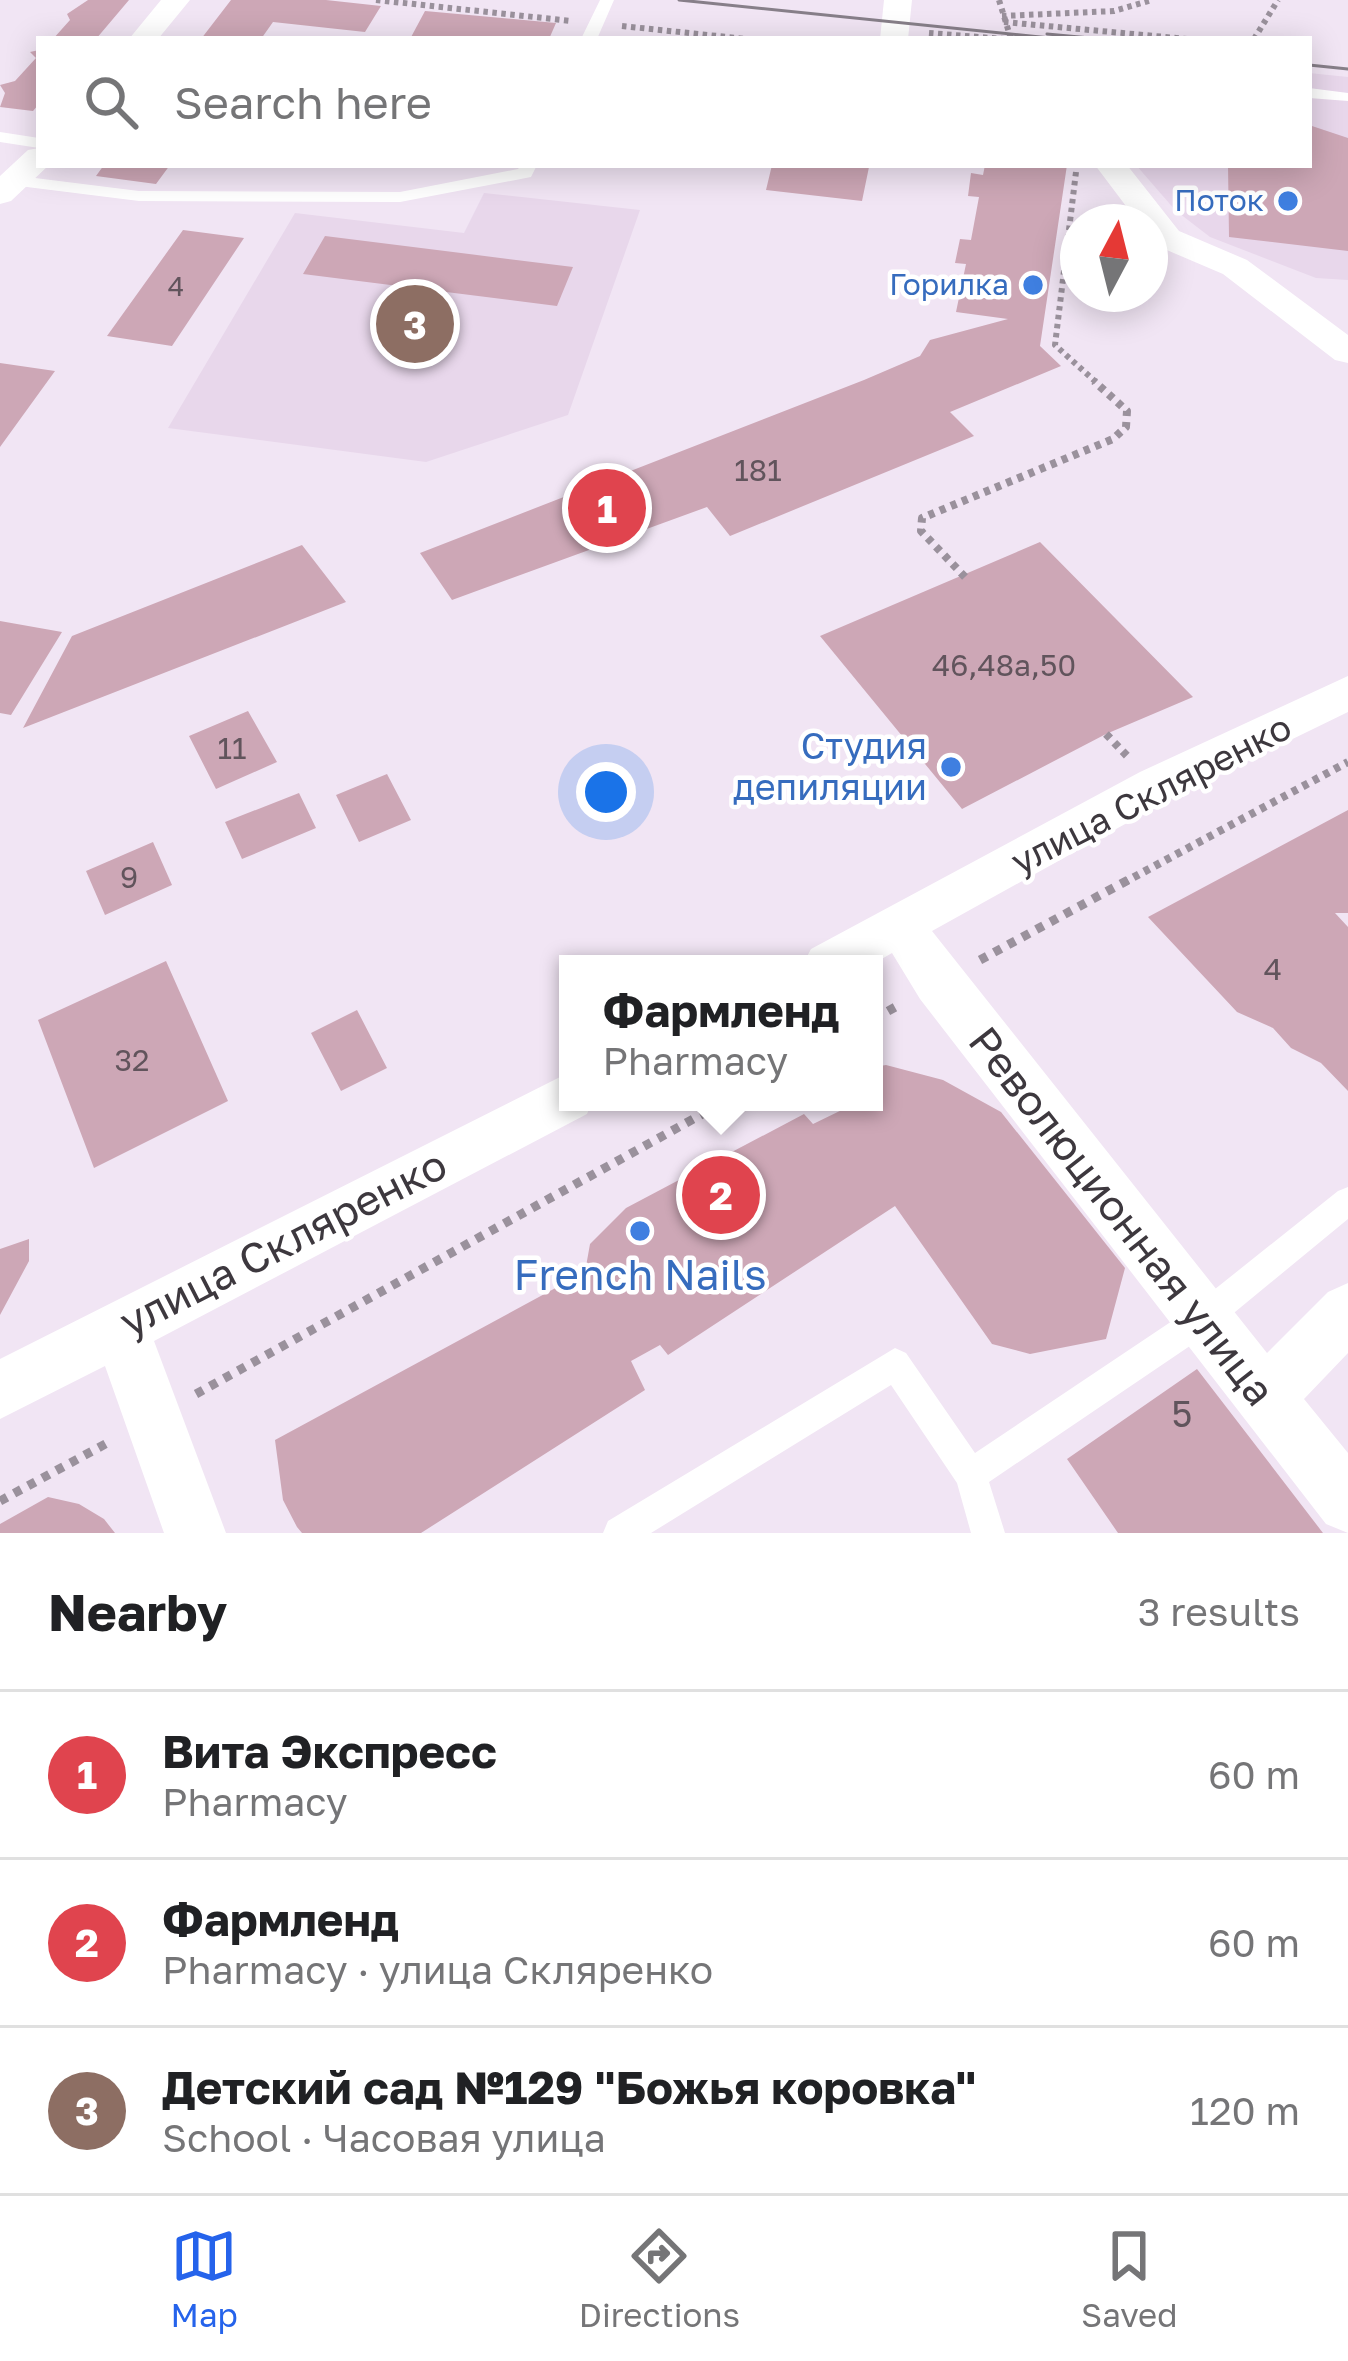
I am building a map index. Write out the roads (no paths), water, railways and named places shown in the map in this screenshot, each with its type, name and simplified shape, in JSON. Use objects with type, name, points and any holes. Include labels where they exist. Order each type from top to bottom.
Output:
[{"type":"street","points":[[146,36],[176,0]]},
{"type":"street","points":[[893,36],[898,0]]},
{"type":"street","points":[[6,187],[36,160]]},
{"type":"street","points":[[1113,168],[1167,238],[1235,266],[1348,352]]},
{"type":"street","name":"улица Скляренко","points":[[846,955],[1156,785],[1348,693]]},
{"type":"street","name":"Революционная улица","points":[[902,927],[938,983],[1348,1502]]},
{"type":"street","name":"улица Скляренко","points":[[0,1390],[559,1102]]},
{"type":"street","points":[[1264,1397],[1348,1312]]},
{"type":"street","points":[[120,1326],[195,1533]]},
{"type":"lane","points":[[593,32],[608,0]]},
{"type":"lane","points":[[1312,93],[1344,97]]},
{"type":"lane","points":[[0,137],[36,143]]},
{"type":"lane","points":[[6,187],[139,196],[400,196],[527,168]]},
{"type":"lane","points":[[971,1475],[1202,1320],[1348,1201]]},
{"type":"lane","points":[[620,1533],[895,1364],[971,1475],[988,1533]]},
{"type":"tram line","points":[[679,0],[1031,36]]},
{"type":"tram line","points":[[1047,34],[1069,36]]},
{"type":"tram line","points":[[1312,65],[1348,69]]},
{"type":"place","name":"Поток","points":[[1288,201]]},
{"type":"place","name":"Горилка","points":[[1033,285]]},
{"type":"place","name":"Детский сад №129 \"Божья коровка\"","points":[[415,324]]},
{"type":"place","name":"Вита Экспресс","points":[[607,508]]},
{"type":"place","name":"Студия депиляции","points":[[951,767]]},
{"type":"place","name":"Фармленд","points":[[721,1195]]},
{"type":"place","name":"French Nails","points":[[640,1231]]}]
